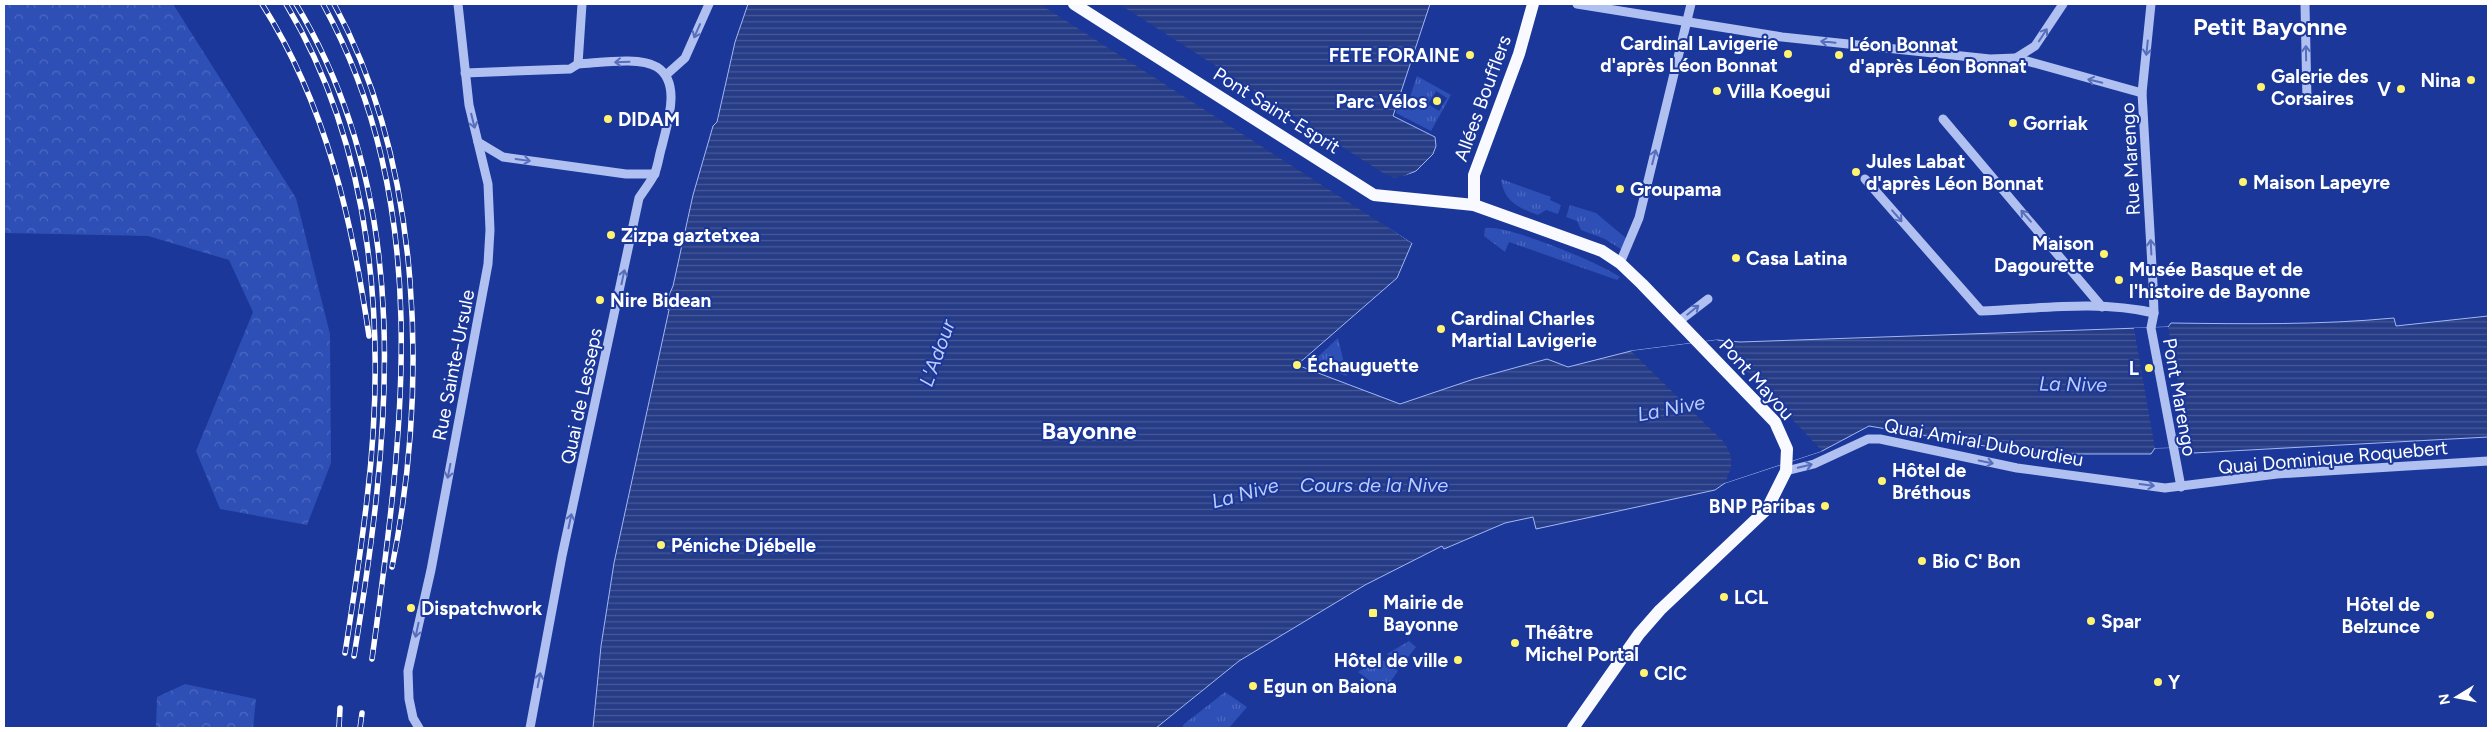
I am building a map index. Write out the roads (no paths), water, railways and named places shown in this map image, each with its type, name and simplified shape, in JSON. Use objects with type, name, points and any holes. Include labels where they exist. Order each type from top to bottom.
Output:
[{"type":"main road","name":"Pont Saint-Esprit","points":[[1074,4],[1374,195],[1474,205],[1602,251],[1620,263]]},
{"type":"main road","name":"Allées Boufflers","points":[[1474,205],[1474,175],[1501,107],[1533,4]]},
{"type":"main road","name":"Pont Mayou","points":[[1620,263],[1775,422],[1787,449],[1787,467]]},
{"type":"main road","points":[[1573,728],[1638,634],[1701,570],[1767,509],[1787,467]]},
{"type":"street","name":"Rue Sainte-Ursule","points":[[419,728],[413,718],[409,699],[408,671],[431,570],[488,264],[490,230],[488,184],[470,105],[458,4]]},
{"type":"street","points":[[578,64],[582,4]]},
{"type":"street","points":[[465,73],[570,68],[578,64],[649,63],[666,75],[685,58],[709,4]]},
{"type":"street","points":[[1577,4],[1687,20],[1782,37],[1990,59],[2016,58],[2142,93]]},
{"type":"street","points":[[1620,263],[1639,218],[1691,4]]},
{"type":"street","points":[[2016,58],[2036,46],[2063,4]]},
{"type":"street","name":"Rue Marengo","points":[[2151,4],[2142,93],[2154,313]]},
{"type":"street","points":[[2305,4],[2307,101]]},
{"type":"street","name":"Quai de Lesseps","points":[[530,728],[562,556],[639,198],[655,174],[670,110],[671,91],[666,75]]},
{"type":"street","points":[[1943,119],[2102,307]]},
{"type":"street","points":[[478,142],[503,157],[626,174],[655,174]]},
{"type":"street","points":[[1865,179],[1981,311],[2102,307],[2131,308],[2154,313]]},
{"type":"street","points":[[1678,322],[1708,299]]},
{"type":"street","name":"Pont Marengo","points":[[2154,313],[2151,328],[2181,488]]},
{"type":"street","name":"Quai Amiral Dubourdieu","points":[[1787,467],[1814,464],[1868,439],[1880,439],[2017,468],[2165,488],[2181,488]]},
{"type":"street","name":"Quai Dominique Roquebert","points":[[2181,488],[2277,474],[2488,461]]},
{"type":"water","points":[[748,4],[1430,4],[1393,116],[1435,137],[1436,146],[1433,154],[1416,171],[1402,177],[1381,222],[1412,243],[1397,278],[1297,365],[1400,404],[1474,379],[1547,359],[1568,367],[1631,351],[1717,340],[1740,342],[2168,327],[2171,323],[2311,323],[2394,318],[2396,326],[2488,316],[2488,437],[2194,453],[2190,447],[2155,448],[2151,454],[2031,454],[1869,426],[1822,451],[1725,483],[1715,490],[1536,529],[1533,517],[1505,523],[1444,549],[1442,546],[1365,585],[1239,661],[1156,728],[593,728],[601,646],[614,563],[669,310],[664,307],[673,286],[693,195],[713,126],[717,122],[735,42]]},
{"type":"railway","points":[[262,4],[284,42],[303,82],[333,164],[345,206],[369,336]]},
{"type":"railway","points":[[286,4],[316,60],[339,120],[356,181],[367,244],[373,308],[375,372],[373,436],[365,518],[345,653]]},
{"type":"railway","points":[[296,4],[335,81],[361,160],[377,241],[384,323],[383,406],[377,490],[354,656]]},
{"type":"railway","points":[[323,4],[359,82],[383,162],[396,243],[401,326],[399,409],[393,492],[372,659]]},
{"type":"railway","points":[[334,4],[364,68],[386,136],[401,207],[410,279],[413,353],[411,426],[403,498],[392,567]]},
{"type":"railway","points":[[339,728],[340,708]]},
{"type":"railway","points":[[360,728],[362,713]]},
{"type":"place","name":"Cardinal Lavigerie d'après Léon Bonnat","points":[[1788,54]]},
{"type":"place","name":"FETE FORAINE","points":[[1470,55]]},
{"type":"place","name":"Léon Bonnat d'après Léon Bonnat","points":[[1839,55]]},
{"type":"place","name":"Nina","points":[[2471,80]]},
{"type":"place","name":"Galerie des Corsaires","points":[[2261,87]]},
{"type":"place","name":"V","points":[[2401,89]]},
{"type":"place","name":"Villa Koegui","points":[[1717,91]]},
{"type":"place","name":"Parc Vélos","points":[[1437,101]]},
{"type":"place","name":"DIDAM","points":[[608,119]]},
{"type":"place","name":"Gorriak","points":[[2013,123]]},
{"type":"place","name":"Jules Labat d'après Léon Bonnat","points":[[1856,172]]},
{"type":"place","name":"Maison Lapeyre","points":[[2243,182]]},
{"type":"place","name":"Groupama","points":[[1620,189]]},
{"type":"place","name":"Zizpa gaztetxea","points":[[611,235]]},
{"type":"place","name":"Maison Dagourette","points":[[2104,254]]},
{"type":"place","name":"Casa Latina","points":[[1736,258]]},
{"type":"place","name":"Musée Basque et de l'histoire de Bayonne","points":[[2119,280]]},
{"type":"place","name":"Nire Bidean","points":[[600,300]]},
{"type":"place","name":"Cardinal Charles Martial Lavigerie","points":[[1441,329]]},
{"type":"place","name":"Échauguette","points":[[1297,365]]},
{"type":"place","name":"L","points":[[2149,368]]},
{"type":"place","name":"Hôtel de Bréthous","points":[[1882,481]]},
{"type":"place","name":"BNP Paribas","points":[[1825,506]]},
{"type":"place","name":"Péniche Djébelle","points":[[661,545]]},
{"type":"place","name":"Bio C' Bon","points":[[1922,561]]},
{"type":"place","name":"LCL","points":[[1724,597]]},
{"type":"place","name":"Dispatchwork","points":[[411,608]]},
{"type":"place","name":"Mairie de Bayonne","points":[[1373,613]]},
{"type":"place","name":"Hôtel de Belzunce","points":[[2430,615]]},
{"type":"place","name":"Spar","points":[[2091,621]]},
{"type":"place","name":"Théâtre Michel Portal","points":[[1515,643]]},
{"type":"place","name":"Hôtel de ville","points":[[1458,660]]},
{"type":"place","name":"CIC","points":[[1644,673]]},
{"type":"place","name":"Y","points":[[2158,682]]},
{"type":"place","name":"Egun on Baiona","points":[[1253,686]]},
{"type":"district","name":"Petit Bayonne","points":[[2270,27]]},
{"type":"district","name":"Bayonne","points":[[1089,431]]},
{"type":"water label","name":"L'Adour","points":[[937,353]]},
{"type":"water label","name":"La Nive","points":[[2073,384]]},
{"type":"water label","name":"La Nive","points":[[1671,408]]},
{"type":"water label","name":"Cours de la Nive","points":[[1374,485]]},
{"type":"water label","name":"La Nive","points":[[1245,493]]}]
